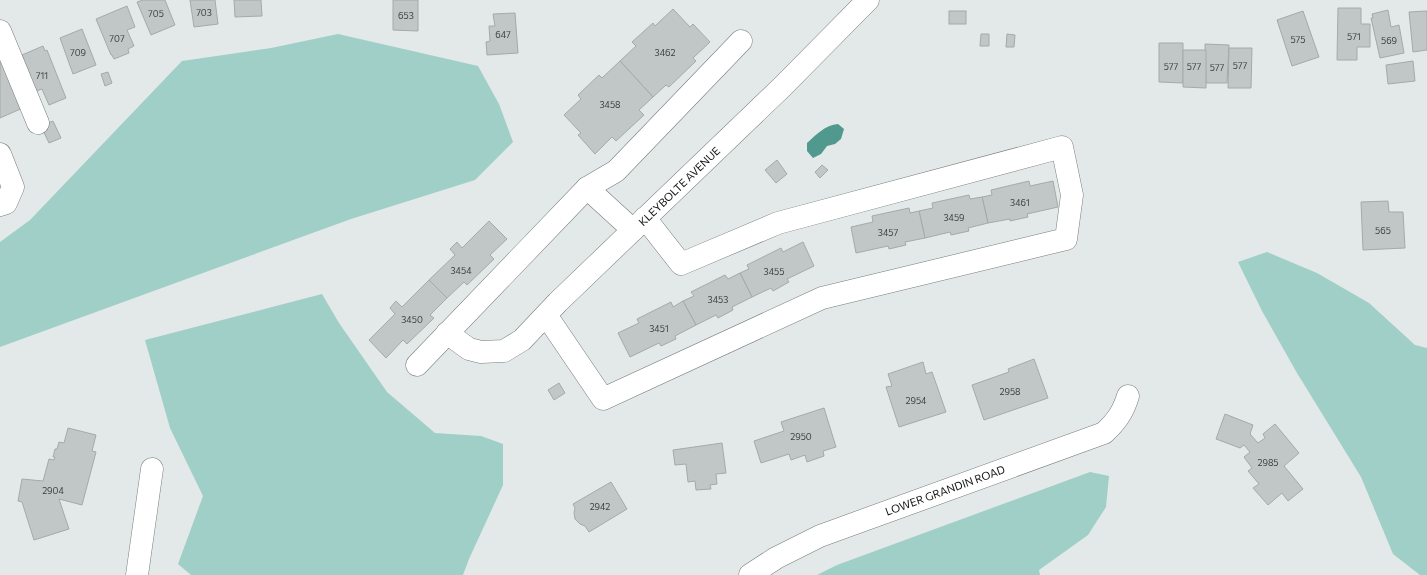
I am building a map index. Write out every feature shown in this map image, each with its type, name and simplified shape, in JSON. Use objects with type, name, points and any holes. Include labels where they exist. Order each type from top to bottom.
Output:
[{"type":"street","name":"KLEYBOLTE AVENUE","points":[[447,333],[468,349],[481,352],[504,351],[522,340],[639,224],[778,91],[868,0]]},
{"type":"street","points":[[0,30],[38,123]]},
{"type":"street","points":[[417,365],[587,188],[616,171],[741,41]]},
{"type":"street","points":[[546,315],[603,399],[822,298],[1066,239],[1072,196],[1062,147],[778,223],[681,264],[639,224],[587,188]]},
{"type":"street","points":[[0,154],[13,187],[6,203],[0,206]]},
{"type":"street","name":"LOWER GRANDIN ROAD","points":[[750,575],[776,558],[820,536],[1104,433],[1115,422],[1124,409],[1128,396]]},
{"type":"street","points":[[137,575],[152,469]]},
{"type":"shaded area","points":[[338,34],[478,66],[499,104],[513,142],[475,180],[351,219],[0,347],[0,242],[30,220],[182,61],[271,48]]},
{"type":"shaded area","points":[[838,124],[844,129],[841,139],[835,144],[827,146],[821,154],[813,158],[807,151],[807,143],[825,128]]},
{"type":"shaded area","points":[[1267,252],[1317,273],[1369,303],[1415,345],[1427,348],[1427,575],[1420,575],[1393,554],[1361,477],[1297,373],[1262,311],[1238,262]]},
{"type":"shaded area","points":[[322,294],[339,323],[387,392],[435,433],[481,436],[503,444],[503,485],[463,575],[191,575],[178,564],[203,496],[170,428],[145,340]]},
{"type":"shaded area","points":[[1090,472],[1109,476],[1106,507],[1088,535],[1039,570],[1040,575],[817,575],[837,565]]},
{"type":"building","points":[[143,0],[165,0],[175,25],[151,35],[137,2]]},
{"type":"building","points":[[190,0],[215,0],[218,24],[194,27]]},
{"type":"building","points":[[234,0],[261,0],[262,16],[235,17]]},
{"type":"building","points":[[393,0],[418,0],[418,31],[393,30]]},
{"type":"building","points":[[127,6],[135,27],[127,30],[134,46],[128,49],[129,53],[114,59],[96,19]]},
{"type":"building","points":[[1338,8],[1361,8],[1361,24],[1370,24],[1370,47],[1357,47],[1357,60],[1337,60]]},
{"type":"building","points":[[673,9],[690,27],[693,24],[710,42],[693,58],[696,61],[669,87],[666,85],[653,97],[620,61],[636,46],[632,42],[653,23],[655,26]]},
{"type":"building","points":[[1388,10],[1391,27],[1399,25],[1404,53],[1380,58],[1371,18],[1373,18],[1372,14]]},
{"type":"building","points":[[949,11],[966,11],[966,24],[949,24]]},
{"type":"building","points":[[1303,11],[1319,57],[1292,66],[1277,20]]},
{"type":"building","points":[[1427,11],[1427,50],[1413,52],[1409,12]]},
{"type":"building","points":[[515,13],[518,53],[487,55],[486,42],[490,41],[489,26],[495,26],[493,14]]},
{"type":"building","points":[[82,29],[96,65],[73,74],[60,38]]},
{"type":"building","points":[[981,34],[989,34],[989,46],[980,46]]},
{"type":"building","points":[[1007,34],[1015,35],[1014,47],[1006,47]]},
{"type":"building","points":[[1159,43],[1183,43],[1183,83],[1159,82]]},
{"type":"building","points":[[1205,44],[1229,45],[1227,83],[1206,83]]},
{"type":"building","points":[[43,46],[45,51],[47,50],[66,98],[49,105],[42,89],[34,92],[21,61],[24,59],[22,55]]},
{"type":"building","points":[[1229,48],[1252,48],[1251,88],[1228,88]]},
{"type":"building","points":[[1183,50],[1206,50],[1206,88],[1183,87]]},
{"type":"building","points":[[5,61],[25,107],[0,118],[0,63]]},
{"type":"building","points":[[620,61],[653,97],[639,110],[644,115],[616,141],[612,137],[595,154],[578,135],[581,133],[564,115],[581,99],[578,95],[599,75],[602,78]]},
{"type":"building","points":[[1413,61],[1415,81],[1388,84],[1386,65]]},
{"type":"building","points":[[108,72],[112,83],[105,86],[101,74]]},
{"type":"building","points":[[53,121],[61,138],[49,143],[41,126]]},
{"type":"building","points":[[777,160],[787,174],[776,183],[765,170]]},
{"type":"building","points":[[822,165],[828,170],[820,178],[815,172]]},
{"type":"building","points":[[1029,181],[1030,186],[1053,181],[1058,207],[1027,214],[1028,217],[1010,221],[1010,219],[988,223],[982,197],[992,195],[991,190]]},
{"type":"building","points":[[969,195],[970,199],[982,197],[988,223],[968,228],[969,231],[951,235],[950,232],[925,238],[919,211],[933,208],[932,203]]},
{"type":"building","points":[[1388,201],[1389,212],[1403,212],[1405,248],[1363,250],[1361,202]]},
{"type":"building","points":[[909,208],[910,213],[919,211],[925,238],[905,242],[906,245],[889,249],[888,246],[856,253],[851,227],[873,222],[872,216]]},
{"type":"building","points":[[489,221],[507,239],[490,255],[494,259],[467,285],[464,282],[447,298],[429,280],[455,255],[450,249],[457,242],[462,248]]},
{"type":"building","points":[[803,242],[814,266],[787,279],[789,282],[773,291],[771,288],[752,297],[740,273],[749,269],[747,265],[781,248],[783,252]]},
{"type":"building","points":[[740,273],[752,297],[732,307],[733,310],[718,318],[716,315],[696,325],[683,301],[694,296],[691,292],[725,275],[728,279]]},
{"type":"building","points":[[429,280],[447,298],[430,315],[434,318],[433,319],[407,344],[403,340],[386,358],[369,340],[395,314],[390,308],[396,301],[402,307]]},
{"type":"building","points":[[683,301],[696,325],[675,336],[676,339],[661,346],[659,343],[630,357],[618,333],[639,323],[637,319],[671,302],[673,307]]},
{"type":"building","points":[[1034,359],[1048,398],[984,420],[972,385],[1009,372],[1008,369]]},
{"type":"building","points":[[923,362],[926,374],[932,372],[946,412],[899,427],[886,387],[892,386],[888,374]]},
{"type":"building","points":[[559,383],[565,393],[554,400],[548,390]]},
{"type":"building","points":[[824,408],[836,447],[823,451],[824,456],[807,462],[805,455],[791,460],[789,454],[761,463],[754,441],[784,431],[781,422]]},
{"type":"building","points":[[1225,414],[1253,425],[1250,434],[1258,443],[1265,438],[1263,434],[1275,424],[1299,453],[1284,466],[1303,489],[1288,501],[1282,493],[1268,505],[1253,488],[1259,484],[1248,471],[1252,468],[1244,457],[1250,452],[1244,445],[1240,448],[1216,439]]},
{"type":"building","points":[[68,428],[96,435],[92,451],[96,452],[82,505],[59,499],[69,529],[34,540],[22,502],[18,501],[22,479],[43,481],[49,459],[54,460],[55,457],[53,457],[55,449],[57,449],[59,442],[64,443]]},
{"type":"building","points":[[722,443],[726,473],[716,474],[717,484],[710,485],[711,489],[696,490],[695,481],[688,482],[686,464],[675,465],[673,450]]},
{"type":"building","points":[[611,482],[627,509],[589,532],[585,526],[580,524],[575,519],[575,508],[573,504]]}]
